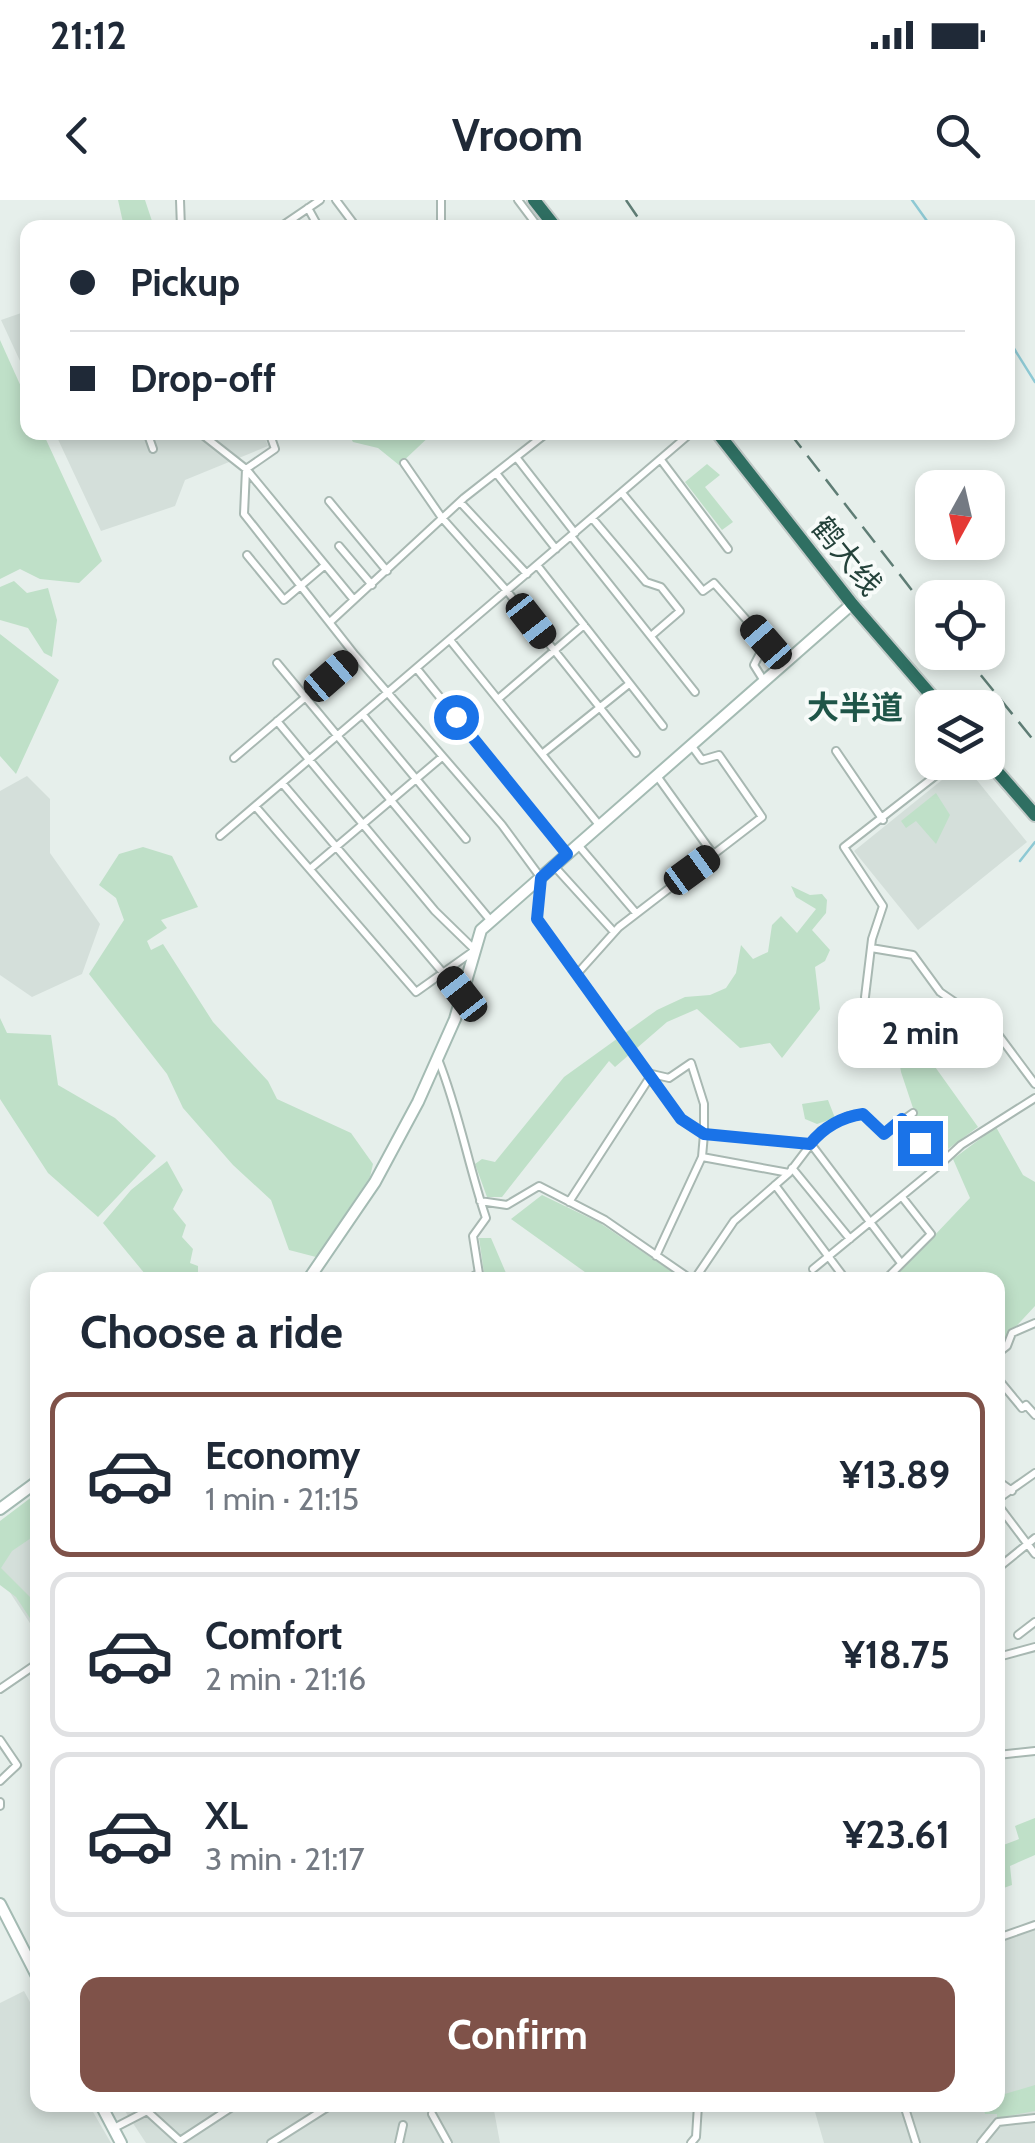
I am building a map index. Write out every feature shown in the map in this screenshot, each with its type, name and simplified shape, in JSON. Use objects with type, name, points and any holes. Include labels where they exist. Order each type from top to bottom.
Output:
[{"type":"highway","points":[[534,200],[550,220]]},
{"type":"highway","name":"鹤大线","points":[[723,440],[852,604],[926,690]]},
{"type":"highway","points":[[1005,780],[1035,815]]},
{"type":"street","points":[[291,220],[320,200]]},
{"type":"street","points":[[518,200],[534,220]]},
{"type":"street","points":[[308,208],[314,220]]},
{"type":"street","points":[[150,440],[153,449]]},
{"type":"street","points":[[210,440],[246,469],[354,600]]},
{"type":"street","points":[[246,469],[275,449],[272,440]]},
{"type":"street","points":[[330,622],[460,502],[538,440]]},
{"type":"street","points":[[220,836],[683,440]]},
{"type":"street","points":[[516,457],[694,692]]},
{"type":"street","points":[[661,460],[728,549]]},
{"type":"street","points":[[404,464],[442,518],[507,590],[636,754]]},
{"type":"street","points":[[246,469],[244,514],[355,656],[541,878],[537,919],[681,1119],[704,1134],[810,1144],[901,1263]]},
{"type":"street","points":[[496,473],[556,549]]},
{"type":"street","points":[[622,493],[703,591],[714,583],[766,642],[754,665],[764,682]]},
{"type":"street","points":[[329,501],[386,571]]},
{"type":"street","points":[[460,502],[527,574]]},
{"type":"street","points":[[592,518],[646,582],[660,587],[680,611],[651,636]]},
{"type":"street","points":[[339,546],[372,586]]},
{"type":"street","points":[[247,555],[284,600],[324,566]]},
{"type":"street","points":[[537,565],[662,726]]},
{"type":"street","points":[[313,1272],[375,1182],[438,1058],[481,930],[852,604]]},
{"type":"street","points":[[498,700],[584,625]]},
{"type":"street","points":[[450,640],[600,826]]},
{"type":"street","points":[[234,758],[355,656]]},
{"type":"street","points":[[278,663],[491,920]]},
{"type":"street","points":[[416,668],[567,854]]},
{"type":"street","points":[[542,754],[630,684]]},
{"type":"street","points":[[363,715],[466,839]]},
{"type":"street","points":[[278,722],[475,950]]},
{"type":"street","points":[[577,974],[636,913],[762,816],[718,755],[702,760],[692,745]]},
{"type":"street","points":[[836,750],[883,820]]},
{"type":"street","points":[[310,868],[442,757]]},
{"type":"street","points":[[657,776],[712,854]]},
{"type":"street","points":[[865,997],[871,948],[883,906],[844,847],[931,780]]},
{"type":"street","points":[[282,783],[462,994]]},
{"type":"street","points":[[255,806],[416,992],[475,950]]},
{"type":"street","points":[[578,844],[636,913]]},
{"type":"street","points":[[554,866],[614,932]]},
{"type":"street","points":[[871,948],[912,955],[940,992],[994,1029],[1035,1084]]},
{"type":"street","points":[[438,1058],[460,1114],[486,1218],[473,1236],[479,1272]]},
{"type":"street","points":[[652,1074],[669,1078],[691,1063],[704,1104],[702,1157],[656,1256]]},
{"type":"street","points":[[569,1202],[652,1074]]},
{"type":"street","points":[[813,1269],[961,1145],[1035,1098]]},
{"type":"street","points":[[698,1272],[734,1220],[791,1171],[821,1130],[849,1116],[863,1114],[884,1134],[914,1112]]},
{"type":"street","points":[[902,1119],[936,1168]]},
{"type":"street","points":[[702,1157],[791,1171],[850,1240]]},
{"type":"street","points":[[775,1185],[840,1272]]},
{"type":"street","points":[[480,1201],[507,1205],[539,1186],[681,1272]]},
{"type":"street","points":[[893,1272],[931,1234],[902,1197]]},
{"type":"street","points":[[1005,1348],[1012,1334],[1035,1323]]},
{"type":"street","points":[[1005,1387],[1022,1408],[1026,1405],[1035,1415]]},
{"type":"street","points":[[1005,1496],[1035,1473]]},
{"type":"street","points":[[1005,1486],[1012,1491]]},
{"type":"street","points":[[0,1508],[30,1487]]},
{"type":"street","points":[[1005,1510],[1035,1554]]},
{"type":"street","points":[[1005,1562],[1035,1538]]},
{"type":"street","points":[[1018,1635],[1035,1622]]},
{"type":"street","points":[[1005,1655],[1035,1647]]},
{"type":"street","points":[[0,1689],[30,1668]]},
{"type":"street","points":[[0,1740],[17,1765],[0,1780]]},
{"type":"street","points":[[1005,1754],[1035,1752]]},
{"type":"street","points":[[0,1904],[30,1962]]},
{"type":"street","points":[[1005,1936],[1035,1925]]},
{"type":"street","points":[[105,2112],[120,2143]]},
{"type":"street","points":[[113,2129],[145,2112]]},
{"type":"street","points":[[148,2112],[180,2142],[225,2112]]},
{"type":"street","points":[[272,2143],[320,2112]]},
{"type":"street","points":[[691,2143],[696,2136],[698,2112]]},
{"type":"street","points":[[906,2112],[916,2143]]},
{"type":"street","points":[[432,2114],[448,2143]]},
{"type":"street","points":[[981,2143],[998,2122],[1035,2118]]},
{"type":"street","points":[[398,2143],[403,2124]]},
{"type":"shaded area","points":[[20,314],[20,361],[1,320]]},
{"type":"shaded area","points":[[58,440],[266,440],[268,446],[185,480],[175,506],[101,531]]},
{"type":"shaded area","points":[[27,776],[50,799],[50,853],[100,924],[82,974],[32,997],[0,975],[0,791]]},
{"type":"shaded area","points":[[942,780],[977,780],[1027,842],[918,930],[854,851]]},
{"type":"shaded area","points":[[30,1512],[30,1623],[0,1577],[0,1536]]},
{"type":"shaded area","points":[[1035,1926],[1035,2143],[824,2143],[815,2112],[1005,2112],[1005,1937]]},
{"type":"shaded area","points":[[24,1991],[30,2002],[30,2112],[93,2112],[111,2143],[0,2143],[0,2003]]},
{"type":"shaded area","points":[[126,2112],[494,2112],[500,2143],[146,2143]]},
{"type":"green space","points":[[118,200],[145,200],[152,220],[122,220]]},
{"type":"green space","points":[[0,340],[20,384],[20,440],[46,440],[102,561],[79,583],[40,579],[20,569],[0,579]]},
{"type":"green space","points":[[426,440],[399,465],[378,448],[353,442]]},
{"type":"green space","points":[[707,464],[720,475],[705,487],[733,522],[722,530],[685,482]]},
{"type":"green space","points":[[14,581],[27,593],[48,588],[57,620],[52,657],[44,653],[28,628],[0,620],[0,587]]},
{"type":"green space","points":[[0,634],[59,680],[16,774],[0,756]]},
{"type":"green space","points":[[936,793],[950,815],[936,844],[916,821],[906,828],[901,821]]},
{"type":"green space","points":[[143,847],[172,856],[198,907],[161,920],[167,928],[147,941],[151,950],[163,944],[213,1022],[268,1081],[277,1099],[351,1133],[373,1164],[370,1177],[316,1257],[289,1250],[271,1200],[233,1165],[183,1108],[167,1074],[89,974],[124,920],[116,898],[99,885],[119,854]]},
{"type":"green space","points":[[791,886],[810,895],[822,894],[827,900],[826,913],[812,930],[830,950],[825,961],[815,967],[820,1009],[782,1058],[770,1043],[740,1048],[697,1009],[667,1022],[615,1067],[609,1061],[502,1197],[487,1197],[475,1164],[482,1159],[495,1162],[564,1077],[657,1010],[685,997],[710,995],[726,988],[736,973],[741,945],[753,959],[768,952],[772,925],[781,916],[797,933],[816,909],[796,897]]},
{"type":"green space","points":[[0,1018],[7,1033],[51,1035],[58,1085],[115,1118],[156,1156],[98,1217],[48,1173],[0,1099]]},
{"type":"green space","points":[[893,1023],[942,1048],[933,1064],[978,1127],[937,1157],[907,1120],[915,1114],[901,1072]]},
{"type":"green space","points":[[828,1100],[835,1118],[817,1124],[805,1119],[802,1104]]},
{"type":"green space","points":[[996,1127],[1023,1175],[1035,1182],[1035,1306],[1005,1338],[1005,1272],[900,1272],[970,1198],[953,1159]]},
{"type":"green space","points":[[167,1161],[183,1190],[173,1209],[186,1225],[182,1237],[193,1249],[190,1263],[198,1266],[198,1272],[143,1272],[103,1223],[131,1190]]},
{"type":"green space","points":[[542,1195],[600,1223],[672,1272],[585,1272],[511,1219]]},
{"type":"green space","points":[[479,1238],[491,1238],[506,1272],[484,1272]]},
{"type":"green space","points":[[30,1498],[30,1539],[12,1551],[1,1568],[30,1597],[30,1618],[16,1597],[0,1585],[0,1521]]},
{"type":"green space","points":[[1035,1818],[1035,1855],[1010,1866],[1012,1885],[1005,1888],[1005,1844],[1019,1839],[1015,1826]]},
{"type":"green space","points":[[1035,2085],[1035,2111],[997,2118],[997,2114],[985,2114],[1005,2112],[1005,2094]]},
{"type":"waterway","points":[[912,200],[926,220]]},
{"type":"waterway","points":[[1015,350],[1035,382]]},
{"type":"waterway","points":[[1020,861],[1035,842]]},
{"type":"railway","points":[[626,200],[640,220]]},
{"type":"railway","points":[[795,440],[915,594]]},
{"type":"railway","points":[[977,670],[1035,742]]},
{"type":"district","name":"大半道","points":[[855,707]]},
{"type":"route","points":[[456,717],[567,854],[541,878],[537,919],[681,1119],[704,1134],[810,1144],[821,1130],[849,1116],[863,1114],[884,1134],[902,1119],[920,1143]]}]
